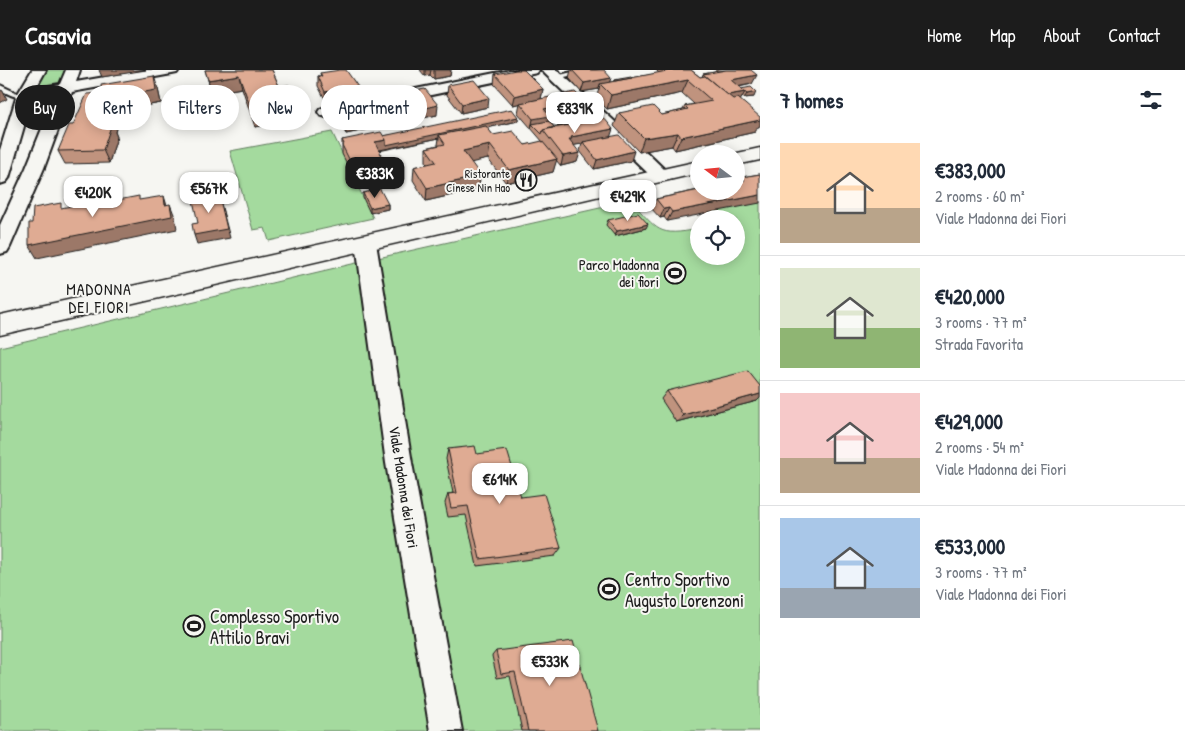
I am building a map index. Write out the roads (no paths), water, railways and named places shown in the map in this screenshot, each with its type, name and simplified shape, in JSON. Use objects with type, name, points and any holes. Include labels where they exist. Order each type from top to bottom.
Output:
[{"type":"main road","points":[[745,157],[760,154]]},
{"type":"main road","points":[[0,325],[690,169]]},
{"type":"street","points":[[31,85],[39,70]]},
{"type":"street","points":[[67,85],[73,70]]},
{"type":"street","points":[[75,87],[172,70]]},
{"type":"street","points":[[427,91],[532,70]]},
{"type":"street","points":[[552,74],[606,122],[660,175]]},
{"type":"street","points":[[15,130],[2,174],[35,168]]},
{"type":"street","points":[[0,247],[49,130]]},
{"type":"street","name":"Viale Madonna dei Fiori","points":[[366,243],[399,463],[446,731]]},
{"type":"lane","points":[[552,74],[591,70]]},
{"type":"lane","points":[[0,87],[15,94]]},
{"type":"place","name":"Ristorante Cinese Nin Hao","points":[[526,180]]},
{"type":"place","name":"Parco Madonna dei fiori","points":[[675,273]]},
{"type":"place","name":"Centro Sportivo Augusto Lorenzoni","points":[[609,589]]},
{"type":"place","name":"Complesso Sportivo Attilio Bravi","points":[[194,626]]},
{"type":"district","name":"MADONNA DEI FIORI","points":[[99,298]]}]
